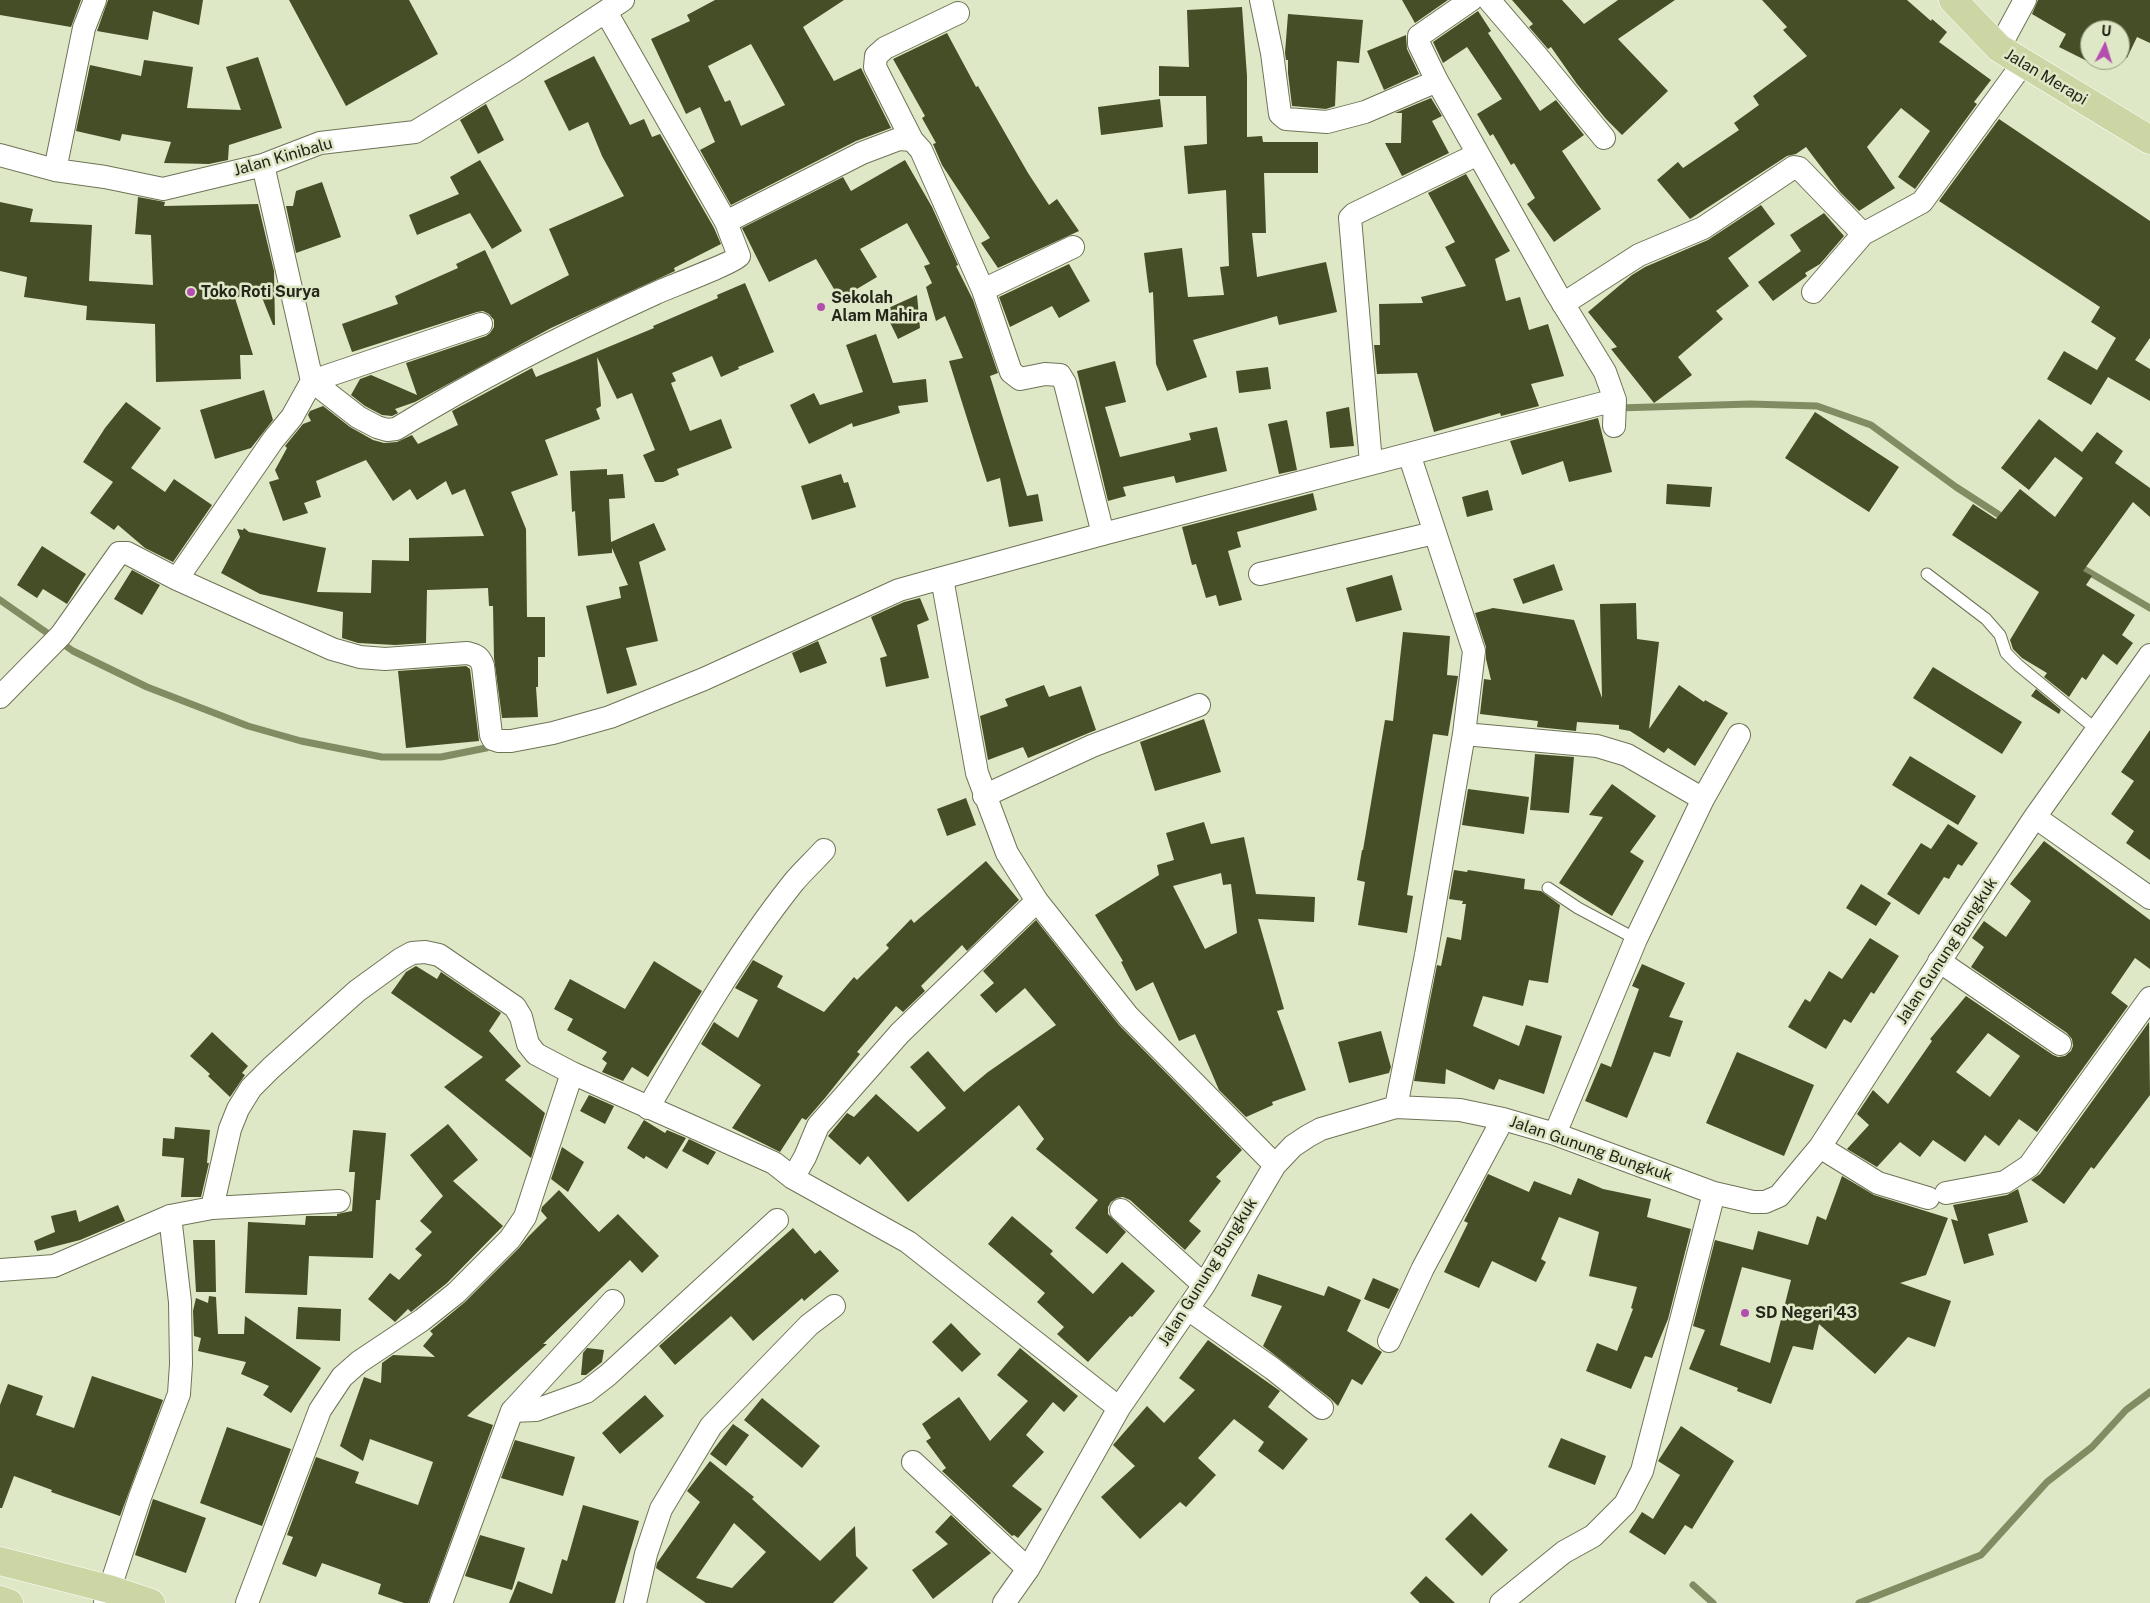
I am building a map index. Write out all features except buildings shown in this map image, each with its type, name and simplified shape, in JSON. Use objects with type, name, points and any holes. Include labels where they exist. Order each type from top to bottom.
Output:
[{"type":"main road","name":"Jalan Merapi","points":[[1953,0],[2000,48],[2150,140]]},
{"type":"main road","points":[[0,1561],[107,1596],[151,1603]]},
{"type":"main road","points":[[0,1600],[9,1603]]},
{"type":"street","points":[[56,170],[84,28],[95,0]]},
{"type":"street","points":[[1261,0],[1270,43],[1280,114],[1286,119],[1327,122],[1365,112],[1437,81]]},
{"type":"street","points":[[0,697],[61,635],[119,553],[127,553],[178,579],[332,648],[360,657],[385,659],[476,655],[481,659],[483,666],[491,735],[493,740],[504,742],[570,728],[636,707],[704,679],[899,590],[942,585],[1103,534],[1371,463],[1411,459],[1614,410],[1605,372],[1563,304],[1437,81],[1419,44],[1419,36],[1471,0]]},
{"type":"street","points":[[1489,0],[1604,138]]},
{"type":"street","points":[[2000,48],[2024,0]]},
{"type":"street","points":[[263,165],[312,381],[358,417],[377,427],[396,429],[577,330],[702,273],[736,261],[739,253],[726,222],[615,6]]},
{"type":"street","name":"Jalan Kinibalu","points":[[0,155],[56,170],[105,177],[163,189],[263,165],[320,143],[415,132],[615,6]]},
{"type":"street","points":[[958,13],[885,48],[876,56],[875,67],[912,140],[921,150],[983,290],[1011,372],[1020,379],[1045,374],[1060,375],[1065,384],[1103,534]]},
{"type":"street","points":[[1813,292],[1863,234],[1922,202],[2024,62]]},
{"type":"street","points":[[726,222],[862,153],[899,140],[912,140]]},
{"type":"street","points":[[1371,463],[1350,218],[1354,214],[1478,154]]},
{"type":"street","points":[[1563,304],[1639,255],[1703,228],[1794,167],[1799,168],[1863,234]]},
{"type":"street","points":[[983,290],[1073,247]]},
{"type":"street","points":[[178,579],[263,454],[292,418],[312,381],[481,324]]},
{"type":"street","points":[[1396,1106],[1426,955],[1464,734],[1474,651],[1411,459]]},
{"type":"street","points":[[1260,574],[1434,533]]},
{"type":"street","points":[[942,585],[953,633],[977,773],[984,796],[1007,853],[1037,901],[1128,1016],[1275,1165]]},
{"type":"street","name":"Jalan Gunung Bungkuk","points":[[1004,1603],[1028,1569],[1120,1408],[1204,1285],[1275,1165],[1293,1146],[1321,1129],[1396,1106],[1460,1110],[1503,1119],[1555,1134],[1714,1193],[1753,1202],[1765,1202],[1779,1196],[1820,1148],[1939,961],[2035,817],[2097,730],[2147,665]]},
{"type":"street","points":[[984,796],[1092,746],[1199,705]]},
{"type":"street","points":[[1464,734],[1597,746],[1627,755],[1703,798]]},
{"type":"street","points":[[1555,1134],[1636,939],[1703,798],[1739,735]]},
{"type":"street","points":[[2035,817],[2150,898]]},
{"type":"street","points":[[648,1108],[692,1033],[748,946],[793,882],[824,850]]},
{"type":"street","points":[[792,1178],[805,1157],[818,1126],[900,1033],[1037,901]]},
{"type":"street","points":[[212,1208],[230,1129],[238,1109],[251,1088],[358,990],[401,958],[412,953],[425,952],[439,956],[515,1007],[521,1017],[528,1044],[536,1054],[648,1108],[774,1163],[792,1178],[908,1242],[1120,1408]]},
{"type":"street","points":[[1939,961],[2060,1044]]},
{"type":"street","points":[[1820,1148],[1878,1183],[1937,1195],[2005,1182],[2029,1166],[2150,998]]},
{"type":"street","points":[[247,1603],[320,1410],[331,1392],[342,1377],[359,1362],[422,1320],[456,1293],[510,1240],[524,1217],[572,1073]]},
{"type":"street","points":[[1389,1341],[1423,1268],[1503,1119]]},
{"type":"street","points":[[1501,1603],[1564,1552],[1593,1536],[1625,1504],[1642,1471],[1714,1193]]},
{"type":"street","points":[[0,1270],[54,1266],[170,1216],[212,1208],[339,1201]]},
{"type":"street","points":[[1122,1210],[1204,1285]]},
{"type":"street","points":[[107,1596],[140,1497],[179,1394],[182,1364],[180,1302],[170,1216]]},
{"type":"street","points":[[512,1411],[536,1410],[586,1392],[608,1375],[777,1220]]},
{"type":"street","points":[[441,1603],[512,1411],[613,1301]]},
{"type":"street","points":[[634,1603],[646,1554],[661,1509],[711,1426],[809,1325],[834,1306]]},
{"type":"street","points":[[1188,1309],[1273,1369],[1322,1408]]},
{"type":"street","points":[[913,1462],[1028,1569]]},
{"type":"lane","points":[[1927,574],[1986,618],[2000,635],[2006,653],[2018,666],[2097,730]]},
{"type":"lane","points":[[1548,888],[1578,908],[1636,939]]},
{"type":"waterway","points":[[1618,408],[1750,404],[1817,406],[1871,425],[1956,487],[2007,520]]},
{"type":"waterway","points":[[2077,565],[2150,608]]},
{"type":"waterway","points":[[0,600],[73,651],[147,687],[248,726],[301,741],[382,757],[441,757],[486,748]]},
{"type":"waterway","points":[[1859,1603],[1981,1555],[2047,1482],[2092,1447],[2126,1410],[2150,1392]]},
{"type":"waterway","points":[[1693,1585],[1713,1603]]},
{"type":"place","name":"Toko Roti Surya","points":[[191,292]]},
{"type":"place","name":"Sekolah Alam Mahira","points":[[821,307]]},
{"type":"place","name":"SD Negeri 43","points":[[1745,1313]]}]
